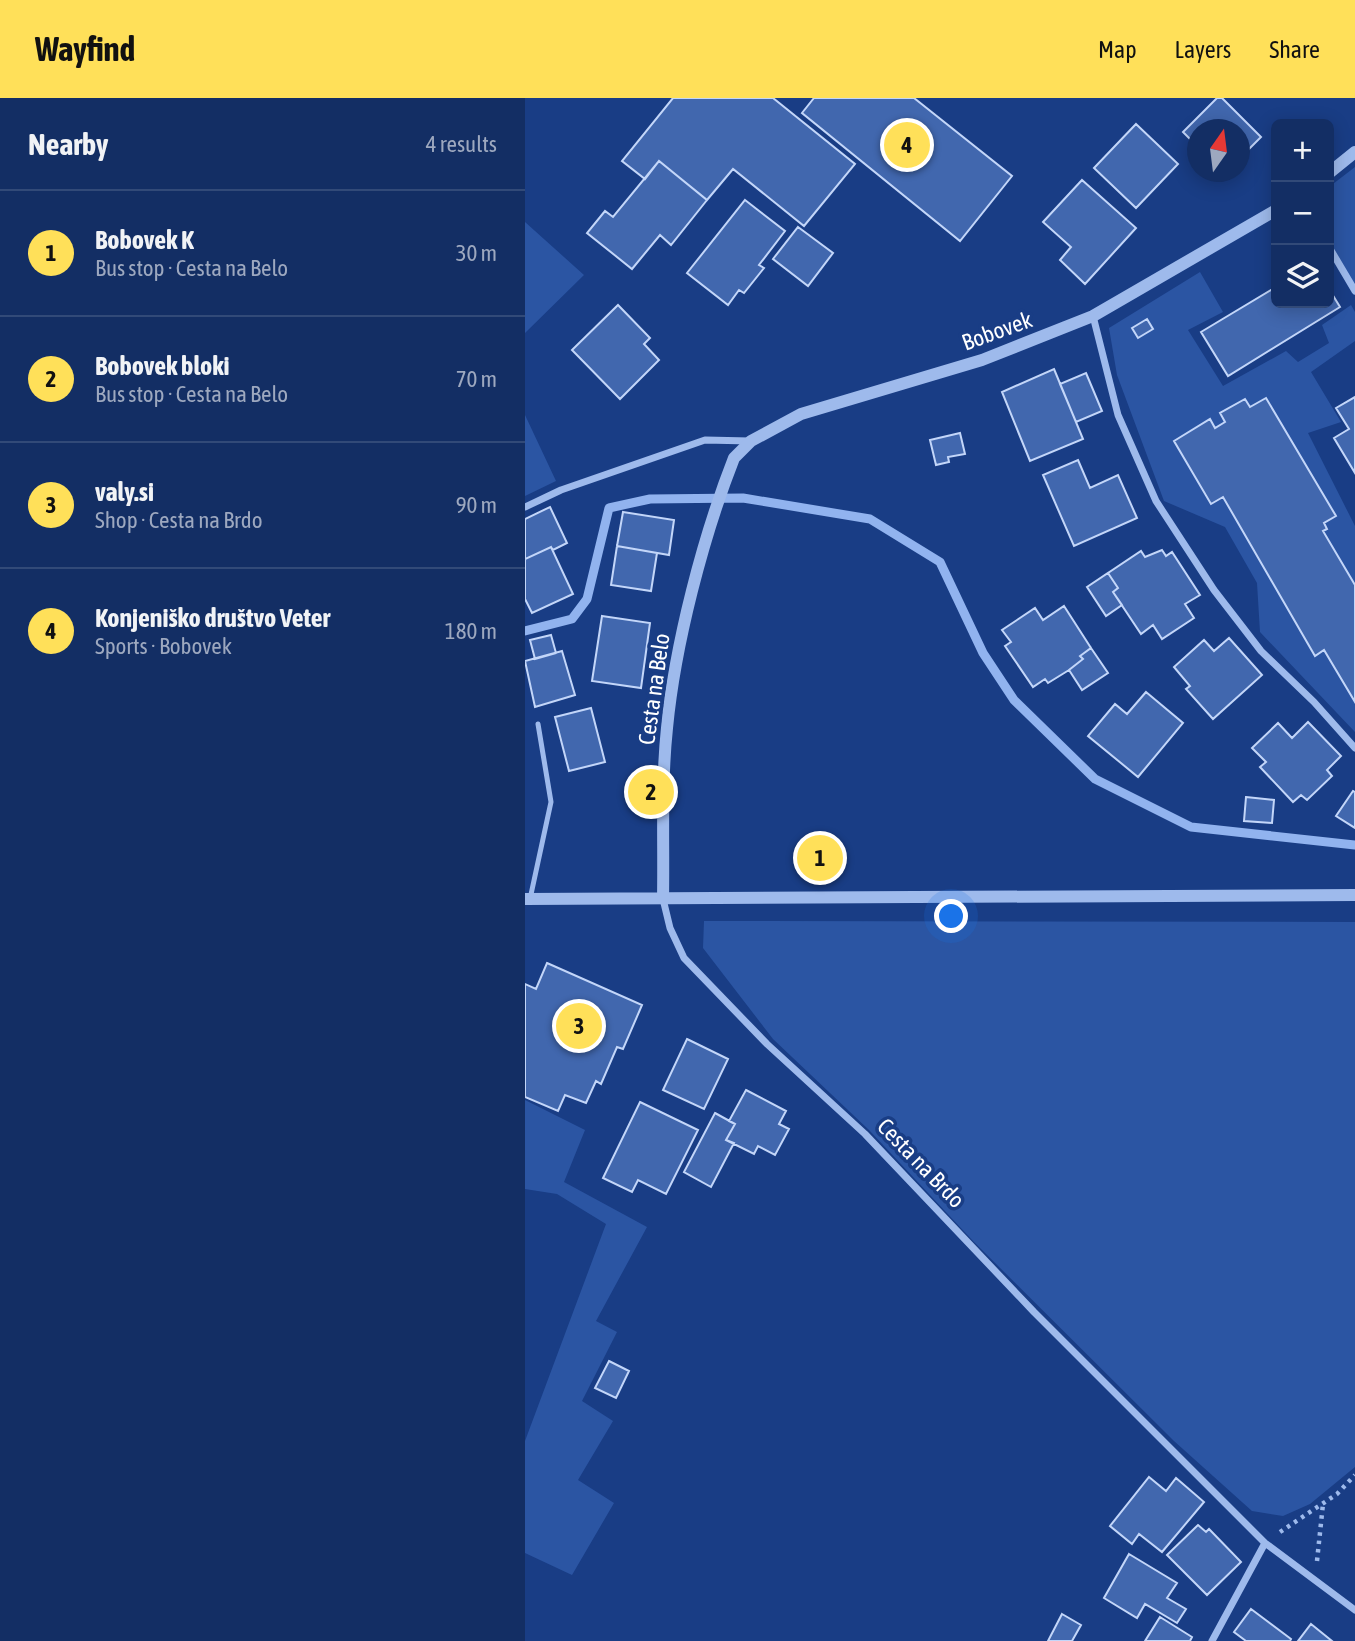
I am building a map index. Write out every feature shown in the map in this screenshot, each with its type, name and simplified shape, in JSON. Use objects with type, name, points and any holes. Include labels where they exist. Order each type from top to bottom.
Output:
[{"type":"street","points":[[1334,169],[1355,152]]},
{"type":"street","name":"Bobovek","points":[[729,470],[734,458],[751,441],[801,414],[982,360],[1093,316],[1271,213]]},
{"type":"street","points":[[1334,255],[1355,291]]},
{"type":"street","points":[[1093,316],[1118,415],[1156,501],[1214,590],[1261,651],[1314,702],[1355,748]]},
{"type":"street","points":[[525,508],[561,490],[705,440],[751,441]]},
{"type":"street","name":"Cesta na Belo","points":[[663,899],[667,730],[673,676],[729,470]]},
{"type":"street","points":[[528,899],[1355,895]]},
{"type":"street","name":"Cesta na Brdo","points":[[663,899],[670,928],[684,958],[767,1044],[865,1134],[1034,1312],[1265,1543],[1355,1610]]},
{"type":"street","points":[[1212,1641],[1265,1543]]},
{"type":"lane","points":[[528,899],[551,802],[538,724]]},
{"type":"path","points":[[1265,1543],[1323,1503],[1355,1475]]},
{"type":"path","points":[[1315,1579],[1323,1503]]},
{"type":"shaded area","points":[[1355,167],[1355,287],[1334,256],[1334,183]]},
{"type":"shaded area","points":[[525,222],[584,275],[525,333]]},
{"type":"shaded area","points":[[1200,272],[1223,312],[1188,330],[1223,386],[1286,351],[1298,362],[1329,343],[1322,325],[1351,305],[1355,312],[1355,341],[1311,372],[1341,422],[1308,433],[1355,526],[1355,732],[1260,632],[1257,583],[1225,527],[1164,501],[1117,375],[1109,328]]},
{"type":"shaded area","points":[[525,415],[556,481],[525,496]]},
{"type":"shaded area","points":[[704,921],[1355,922],[1355,1467],[1310,1504],[1283,1516],[1252,1511],[1174,1441],[974,1242],[869,1130],[773,1039],[703,948]]},
{"type":"shaded area","points":[[525,1100],[585,1130],[564,1182],[647,1227],[596,1321],[617,1332],[582,1401],[613,1421],[578,1480],[614,1503],[572,1575],[525,1553],[525,1441],[606,1224],[557,1194],[525,1189]]},
{"type":"building","points":[[673,98],[773,98],[855,164],[804,226],[733,169],[707,200],[659,161],[645,179],[622,161]]},
{"type":"building","points":[[814,98],[914,98],[1012,176],[960,241],[802,113]]},
{"type":"building","points":[[1217,98],[1222,98],[1243,119],[1196,119]]},
{"type":"building","points":[[1136,124],[1178,164],[1136,208],[1094,168]]},
{"type":"building","points":[[1250,126],[1261,137],[1250,148]]},
{"type":"building","points":[[659,161],[707,200],[671,245],[660,235],[632,269],[587,233],[605,211],[613,217]]},
{"type":"building","points":[[1082,180],[1136,228],[1085,284],[1060,260],[1071,247],[1043,222]]},
{"type":"building","points":[[745,200],[785,231],[759,265],[764,268],[744,293],[739,290],[728,305],[687,273]]},
{"type":"building","points":[[798,227],[833,253],[808,286],[773,259]]},
{"type":"building","points":[[1271,290],[1271,308],[1334,308],[1334,297],[1340,307],[1228,376],[1201,332]]},
{"type":"building","points":[[618,305],[650,338],[644,344],[659,360],[620,399],[572,350]]},
{"type":"building","points":[[1147,319],[1153,329],[1138,338],[1132,328]]},
{"type":"building","points":[[1054,369],[1083,439],[1030,461],[1002,392]]},
{"type":"building","points":[[1086,373],[1102,411],[1076,422],[1060,384]]},
{"type":"building","points":[[1355,397],[1355,473],[1334,438],[1349,429],[1336,408]]},
{"type":"building","points":[[1266,398],[1336,516],[1324,523],[1327,529],[1323,531],[1355,585],[1355,702],[1324,650],[1315,656],[1223,497],[1211,504],[1174,441],[1210,419],[1215,428],[1225,422],[1220,413],[1245,399],[1250,407]]},
{"type":"building","points":[[960,433],[965,454],[948,457],[949,462],[936,465],[930,440]]},
{"type":"building","points":[[1078,460],[1090,488],[1118,475],[1137,518],[1074,546],[1043,475]]},
{"type":"building","points":[[550,507],[567,543],[525,559],[525,519]]},
{"type":"building","points":[[623,512],[674,520],[669,555],[617,546]]},
{"type":"building","points":[[617,546],[657,553],[651,591],[611,585]]},
{"type":"building","points":[[551,547],[573,594],[532,613],[525,599],[525,559]]},
{"type":"building","points":[[1162,550],[1166,556],[1172,552],[1200,595],[1185,604],[1194,618],[1162,639],[1153,625],[1141,634],[1113,592],[1118,588],[1108,573],[1141,551],[1145,557]]},
{"type":"building","points":[[1108,573],[1118,588],[1113,592],[1122,605],[1106,616],[1087,587]]},
{"type":"building","points":[[1064,606],[1091,648],[1080,656],[1083,659],[1069,670],[1048,683],[1045,679],[1033,687],[1005,646],[1011,642],[1002,630],[1035,608],[1043,620]]},
{"type":"building","points":[[602,616],[650,623],[641,688],[592,681]]},
{"type":"building","points":[[551,635],[556,653],[535,659],[530,640]]},
{"type":"building","points":[[1229,638],[1262,675],[1213,719],[1186,689],[1190,686],[1174,667],[1204,640],[1214,651]]},
{"type":"building","points":[[1091,648],[1108,673],[1082,690],[1069,670],[1083,659],[1080,656]]},
{"type":"building","points":[[562,651],[575,695],[535,707],[525,661]]},
{"type":"building","points":[[1146,692],[1183,723],[1138,777],[1088,736],[1115,704],[1127,714]]},
{"type":"building","points":[[591,708],[605,762],[569,771],[555,717]]},
{"type":"building","points":[[1308,722],[1341,756],[1327,770],[1332,776],[1307,800],[1301,795],[1293,802],[1260,767],[1266,762],[1252,748],[1278,723],[1292,738]]},
{"type":"building","points":[[1353,791],[1355,792],[1355,828],[1336,816]]},
{"type":"building","points":[[1246,797],[1274,800],[1272,823],[1244,821]]},
{"type":"building","points":[[547,963],[642,1005],[623,1049],[617,1047],[601,1084],[596,1081],[586,1103],[565,1095],[558,1111],[525,1097],[525,984],[536,989]]},
{"type":"building","points":[[687,1039],[728,1059],[704,1109],[663,1090]]},
{"type":"building","points":[[746,1090],[786,1111],[779,1124],[789,1129],[775,1155],[758,1146],[754,1154],[726,1140],[735,1124],[729,1121]]},
{"type":"building","points":[[640,1102],[698,1130],[666,1194],[638,1180],[632,1192],[603,1178]]},
{"type":"building","points":[[715,1113],[735,1124],[726,1140],[734,1143],[711,1187],[684,1172]]},
{"type":"building","points":[[609,1361],[629,1371],[616,1398],[595,1388]]},
{"type":"building","points":[[1149,1477],[1166,1491],[1176,1478],[1204,1502],[1162,1552],[1139,1534],[1132,1544],[1110,1526]]},
{"type":"building","points":[[1198,1525],[1206,1532],[1209,1529],[1241,1562],[1207,1595],[1167,1555]]},
{"type":"building","points":[[1129,1554],[1177,1583],[1167,1598],[1186,1609],[1177,1623],[1145,1604],[1137,1618],[1104,1598]]},
{"type":"building","points":[[1251,1609],[1291,1639],[1290,1641],[1246,1641],[1234,1632]]},
{"type":"building","points":[[1062,1614],[1081,1625],[1072,1641],[1048,1641]]},
{"type":"building","points":[[1160,1617],[1192,1637],[1190,1641],[1145,1641]]},
{"type":"building","points":[[1311,1624],[1332,1641],[1298,1641]]},
{"type":"waterway","points":[[525,631],[572,619],[587,599],[609,508],[650,499],[743,498],[870,519],[940,562],[983,653],[1014,700],[1095,779],[1191,827],[1355,845]]},
{"type":"place","name":"Konjeniško društvo Veter","points":[[907,145]]},
{"type":"place","name":"Bobovek bloki","points":[[651,792]]},
{"type":"place","name":"Bobovek K","points":[[820,858]]},
{"type":"place","name":"valy.si","points":[[579,1026]]}]
